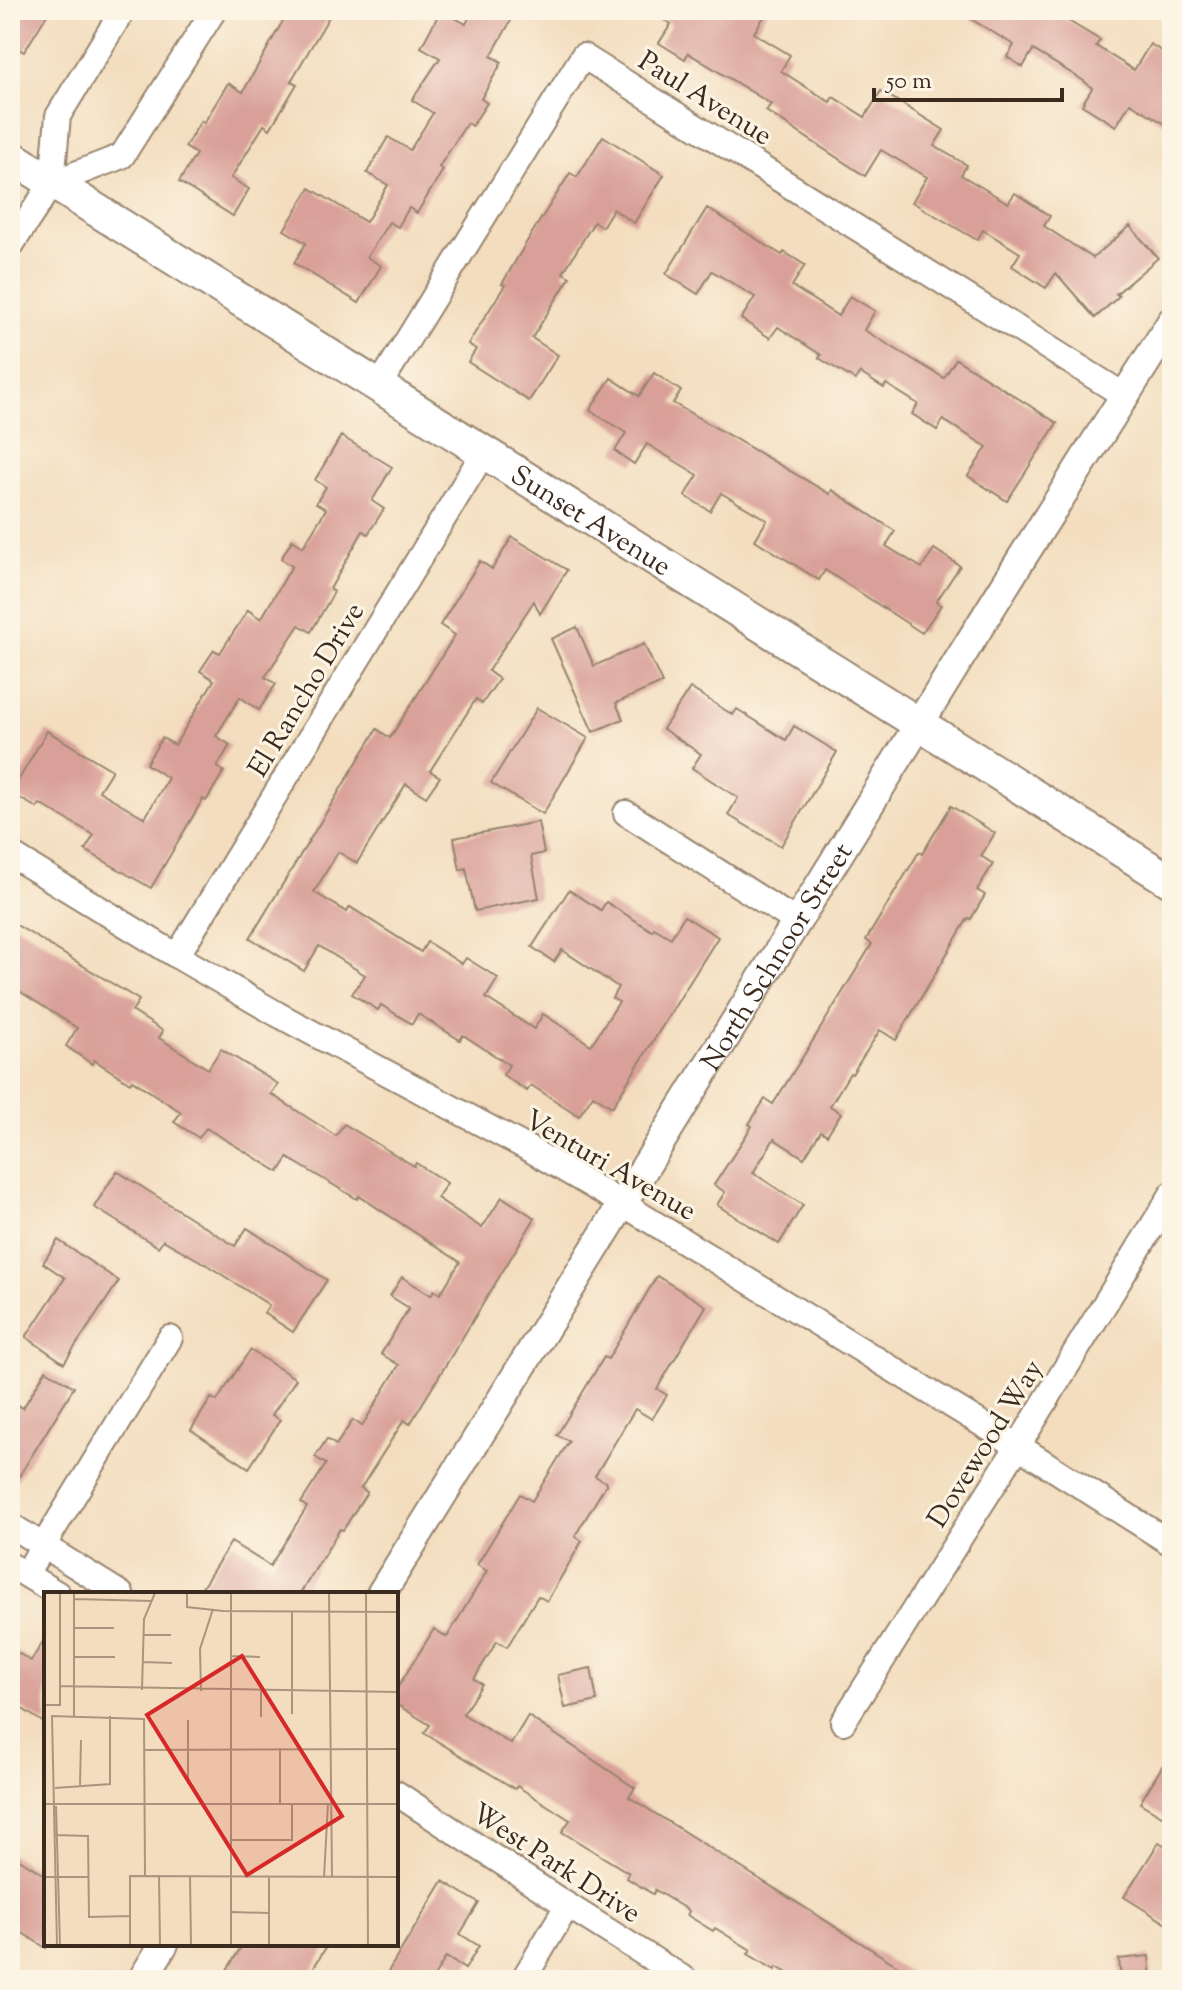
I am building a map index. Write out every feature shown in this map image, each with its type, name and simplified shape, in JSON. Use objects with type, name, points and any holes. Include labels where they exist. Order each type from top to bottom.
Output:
[{"type":"main road","name":"Sunset Avenue","points":[[10,156],[1172,882]]},
{"type":"street","points":[[10,247],[52,183],[58,116],[123,10]]},
{"type":"street","points":[[52,183],[122,156],[214,10]]},
{"type":"street","name":"Paul Avenue","points":[[379,386],[583,56],[1125,396]]},
{"type":"street","name":"North Schnoor Street","points":[[382,1592],[1172,321]]},
{"type":"street","name":"El Rancho Drive","points":[[177,956],[484,452]]},
{"type":"street","points":[[626,813],[797,922]]},
{"type":"street","name":"Venturi Avenue","points":[[10,854],[291,1022],[529,1149],[623,1204],[1172,1544]]},
{"type":"street","name":"Dovewood Way","points":[[843,1722],[1018,1446],[1172,1194]]},
{"type":"street","points":[[55,1592],[18,1570],[43,1546],[170,1338]]},
{"type":"street","points":[[10,1525],[118,1592]]},
{"type":"street","name":"West Park Drive","points":[[398,1794],[686,1980]]},
{"type":"street","points":[[523,1980],[567,1906]]},
{"type":"street","points":[[142,1980],[163,1946]]},
{"type":"building","points":[[10,10],[50,10],[24,52],[10,44]]},
{"type":"building","points":[[289,10],[333,10],[291,81],[297,84],[270,129],[264,125],[231,178],[249,189],[233,216],[179,182],[196,154],[185,147],[228,83],[243,92]]},
{"type":"building","points":[[441,10],[466,24],[473,10],[500,10],[513,17],[491,56],[502,62],[481,99],[487,103],[472,126],[467,123],[439,167],[443,170],[417,213],[409,208],[398,227],[389,222],[367,257],[381,266],[359,303],[294,263],[306,243],[284,230],[310,188],[366,222],[388,185],[367,173],[388,137],[410,150],[433,113],[412,100],[440,58],[421,47]]},
{"type":"building","points":[[648,10],[768,10],[754,33],[790,55],[781,71],[830,102],[833,97],[865,117],[881,91],[944,130],[934,146],[967,165],[961,175],[1008,203],[1015,193],[1050,216],[1044,226],[1093,258],[1130,226],[1158,258],[1116,294],[1119,296],[1095,318],[1056,273],[1046,288],[1012,266],[1020,253],[983,230],[977,240],[912,202],[927,177],[881,150],[865,176],[766,111],[771,104],[688,53],[685,59],[659,43],[671,24]]},
{"type":"building","points":[[956,10],[1050,10],[1100,40],[1096,46],[1134,70],[1150,44],[1172,57],[1172,128],[1130,103],[1116,126],[1082,105],[1092,88],[1084,81],[1033,50],[1023,67],[1007,57],[1014,45]]},
{"type":"building","points":[[603,136],[664,175],[634,223],[613,209],[602,227],[594,222],[563,273],[570,277],[532,338],[558,355],[529,401],[468,362],[476,349],[468,344],[570,173],[577,177]]},
{"type":"building","points":[[707,208],[782,255],[784,252],[805,265],[792,286],[838,316],[850,296],[875,311],[864,330],[944,378],[956,359],[1057,423],[1007,501],[968,476],[987,447],[943,420],[937,430],[912,414],[918,404],[886,384],[884,388],[860,373],[855,380],[778,327],[770,338],[741,319],[755,297],[712,271],[698,294],[666,274]]},
{"type":"building","points":[[654,373],[681,391],[673,403],[830,494],[832,490],[895,531],[886,546],[922,568],[934,549],[960,566],[936,602],[941,605],[922,633],[825,570],[819,580],[755,540],[767,520],[721,493],[710,511],[685,496],[698,475],[647,444],[634,464],[615,451],[626,433],[590,410],[611,378],[639,396]]},
{"type":"building","points":[[341,436],[392,467],[372,501],[384,509],[368,534],[363,531],[330,589],[334,592],[311,632],[299,625],[265,677],[276,684],[259,710],[240,697],[216,736],[230,745],[217,767],[224,771],[206,801],[203,799],[151,888],[85,850],[94,835],[40,804],[37,808],[11,793],[47,731],[112,770],[99,791],[145,818],[168,778],[146,764],[162,738],[175,745],[214,680],[200,671],[214,650],[220,653],[248,610],[261,619],[292,566],[281,559],[292,540],[303,547],[326,509],[316,503],[326,487],[315,480]]},
{"type":"building","points":[[512,537],[567,570],[540,614],[534,601],[488,671],[499,679],[482,704],[476,699],[430,771],[440,777],[426,797],[406,784],[357,863],[338,852],[314,892],[347,912],[350,907],[421,952],[427,942],[462,964],[466,958],[498,978],[486,998],[534,1029],[543,1014],[591,1045],[619,1002],[612,998],[618,987],[562,950],[554,962],[532,947],[569,890],[601,910],[606,902],[652,931],[654,928],[671,938],[684,916],[718,937],[612,1107],[593,1095],[579,1116],[531,1085],[527,1091],[503,1075],[509,1065],[463,1035],[460,1040],[418,1014],[412,1024],[381,1005],[378,1010],[352,994],[365,975],[319,946],[304,971],[250,938],[377,729],[390,738],[455,635],[440,625],[480,561],[492,569]]},
{"type":"building","points":[[577,627],[594,666],[644,644],[662,683],[616,703],[623,719],[593,732],[551,639]]},
{"type":"building","points":[[690,688],[733,715],[737,709],[786,740],[794,726],[837,752],[781,846],[728,815],[738,798],[692,768],[701,754],[663,729]]},
{"type":"building","points":[[537,708],[588,738],[543,814],[491,783]]},
{"type":"building","points":[[951,806],[995,833],[981,856],[993,864],[977,890],[985,895],[971,919],[968,918],[896,1040],[880,1030],[850,1073],[830,1106],[841,1113],[827,1135],[821,1131],[804,1158],[774,1139],[753,1173],[803,1205],[779,1244],[717,1205],[725,1192],[714,1185],[752,1126],[749,1124],[765,1099],[773,1104],[809,1047],[872,944],[866,940]]},
{"type":"building","points":[[538,822],[544,853],[531,856],[539,898],[475,911],[466,868],[460,870],[454,838]]},
{"type":"building","points":[[10,921],[139,1000],[132,1011],[163,1031],[159,1038],[208,1069],[221,1049],[278,1084],[271,1094],[336,1136],[344,1124],[447,1183],[437,1198],[482,1228],[502,1197],[535,1218],[410,1424],[404,1420],[361,1488],[367,1492],[301,1592],[199,1592],[231,1542],[270,1566],[307,1507],[301,1503],[326,1464],[315,1457],[327,1439],[336,1445],[353,1420],[362,1426],[399,1365],[381,1354],[409,1308],[390,1296],[402,1277],[431,1295],[434,1290],[440,1294],[460,1262],[359,1196],[357,1199],[288,1158],[279,1172],[206,1128],[199,1138],[174,1122],[181,1112],[132,1080],[130,1083],[94,1060],[92,1064],[66,1046],[77,1028],[10,985]]},
{"type":"building","points":[[117,1171],[235,1246],[247,1228],[327,1280],[293,1332],[264,1313],[269,1305],[207,1265],[163,1240],[158,1247],[94,1207]]},
{"type":"building","points":[[58,1240],[119,1281],[64,1363],[26,1337],[65,1278],[43,1263]]},
{"type":"building","points":[[657,1276],[706,1306],[657,1389],[667,1395],[652,1419],[635,1409],[595,1476],[607,1483],[575,1536],[582,1541],[547,1601],[538,1596],[507,1647],[497,1641],[474,1679],[482,1684],[463,1714],[511,1744],[528,1716],[635,1788],[629,1797],[920,1980],[799,1980],[777,1967],[775,1970],[748,1954],[751,1950],[687,1915],[689,1911],[655,1890],[653,1894],[627,1878],[629,1873],[562,1832],[570,1820],[424,1733],[430,1725],[398,1705],[398,1687],[434,1629],[447,1637],[487,1571],[477,1565],[520,1494],[532,1501],[569,1441],[557,1435],[604,1357],[608,1359]]},
{"type":"building","points":[[250,1350],[296,1379],[272,1415],[280,1420],[249,1468],[191,1430],[211,1398],[217,1401]]},
{"type":"building","points":[[46,1370],[74,1387],[10,1491],[10,1400],[23,1408]]},
{"type":"building","points":[[44,1640],[44,1723],[10,1701],[10,1648],[31,1661]]},
{"type":"building","points":[[591,1668],[597,1701],[565,1708],[558,1675]]},
{"type":"building","points":[[1172,1750],[1172,1822],[1140,1803]]},
{"type":"building","points":[[1159,1842],[1172,1850],[1172,1927],[1124,1897]]},
{"type":"building","points":[[10,1853],[44,1875],[46,1948],[10,1925]]},
{"type":"building","points":[[443,1881],[479,1903],[460,1934],[479,1946],[465,1969],[446,1957],[432,1980],[383,1980]]},
{"type":"building","points":[[242,1946],[327,1946],[306,1980],[244,1980],[227,1970]]},
{"type":"building","points":[[1149,1956],[1151,1980],[1121,1980],[1119,1959]]}]
